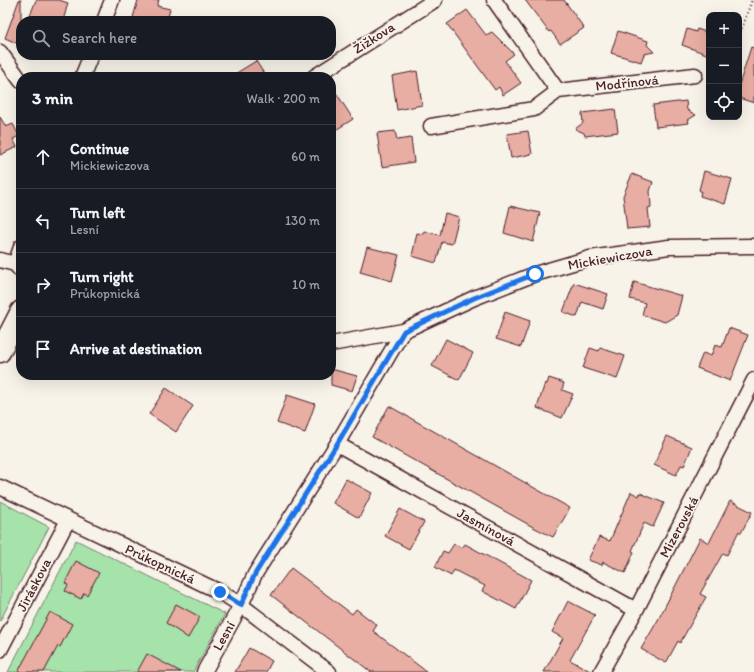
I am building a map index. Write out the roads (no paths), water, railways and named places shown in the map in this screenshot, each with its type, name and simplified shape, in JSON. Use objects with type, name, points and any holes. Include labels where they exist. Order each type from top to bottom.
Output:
[{"type":"street","points":[[106,16],[112,0]]},
{"type":"street","name":"Žižkova","points":[[322,72],[435,0]]},
{"type":"street","points":[[431,126],[534,109],[558,91],[494,0]]},
{"type":"street","points":[[0,52],[16,74]]},
{"type":"street","points":[[84,72],[89,60]]},
{"type":"street","name":"Modřínová","points":[[558,91],[695,75]]},
{"type":"street","name":"Mickiewiczova","points":[[336,343],[404,331],[474,298],[535,274],[590,258],[669,247],[754,246]]},
{"type":"street","points":[[735,247],[754,258]]},
{"type":"street","points":[[0,260],[16,267]]},
{"type":"street","points":[[0,352],[16,321]]},
{"type":"street","name":"Lesní","points":[[204,672],[241,605],[255,574],[337,444],[404,331]]},
{"type":"street","name":"Mizerovská","points":[[601,672],[636,610],[754,380]]},
{"type":"street","name":"Jasmínová","points":[[337,444],[636,610]]},
{"type":"street","name":"Průkopnická","points":[[0,487],[220,592],[241,605],[328,672]]},
{"type":"street","name":"Jiráskova","points":[[0,650],[68,520]]}]
